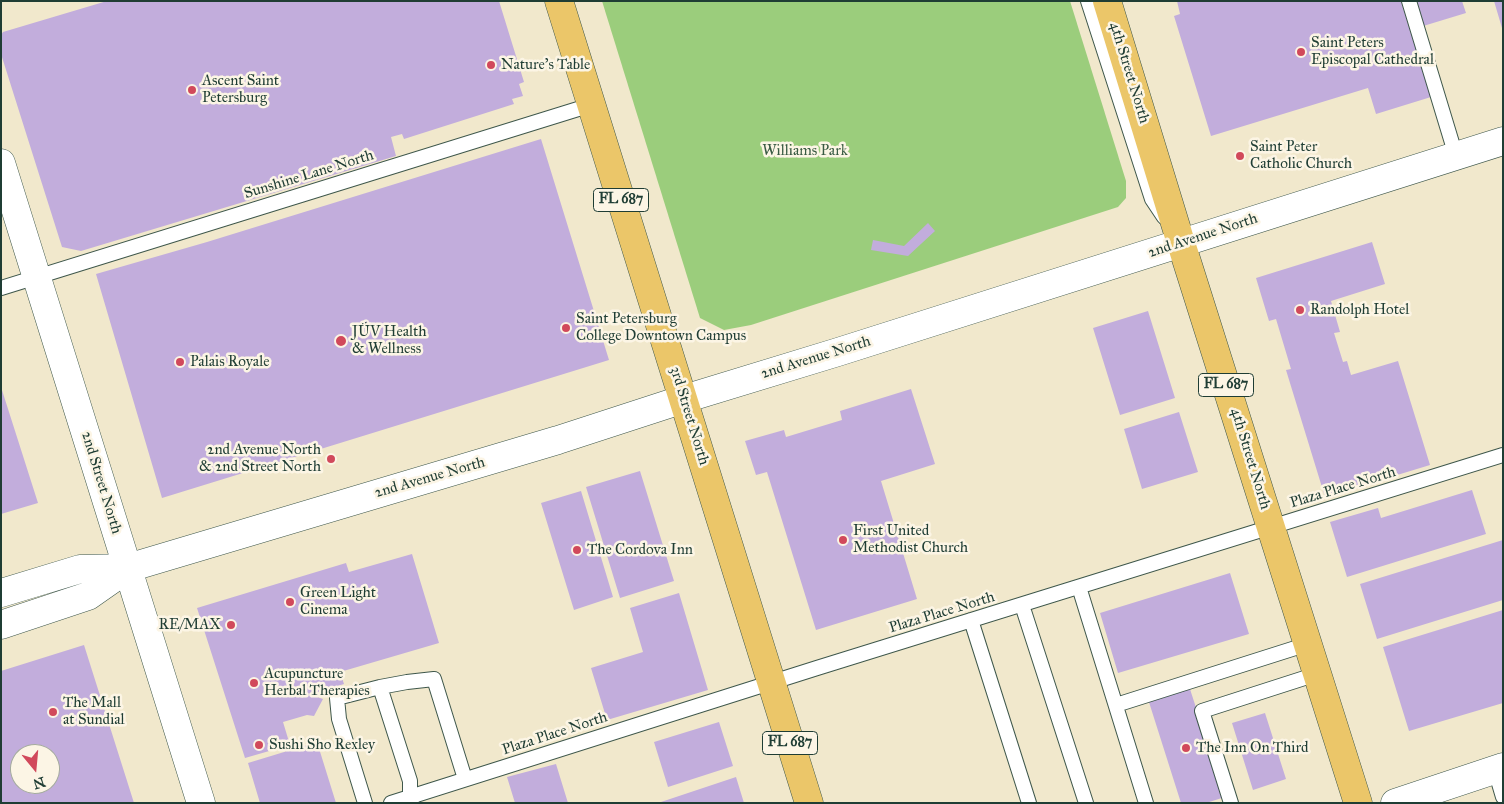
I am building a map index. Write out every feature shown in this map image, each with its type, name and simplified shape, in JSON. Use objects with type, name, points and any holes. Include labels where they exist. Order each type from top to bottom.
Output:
[{"type":"main road","name":"3rd Street North","points":[[559,1],[809,803]]},
{"type":"main road","name":"4th Street North","points":[[1107,1],[1181,243],[1358,803]]},
{"type":"street","name":"2nd Avenue North","points":[[1,593],[80,569],[128,568],[558,440],[1503,141]]},
{"type":"street","name":"2nd Street North","points":[[1,162],[201,803]]},
{"type":"street","name":"2nd Avenue North","points":[[1,625],[88,596],[128,568]]},
{"type":"street","points":[[1395,803],[1499,769]]},
{"type":"lane","points":[[1088,1],[1152,199],[1181,243]]},
{"type":"lane","points":[[1408,1],[1456,156]]},
{"type":"lane","name":"Sunshine Lane North","points":[[1,288],[591,105]]},
{"type":"lane","name":"Plaza Place North","points":[[391,803],[411,800],[465,779],[1503,455]]},
{"type":"lane","points":[[1079,587],[1146,803]]},
{"type":"lane","points":[[1022,605],[1086,803]]},
{"type":"lane","points":[[971,620],[1029,803]]},
{"type":"lane","points":[[1116,705],[1308,644]]},
{"type":"lane","points":[[1231,803],[1202,711],[1318,674]]},
{"type":"lane","points":[[365,803],[339,719],[337,698],[380,686],[434,679],[465,779]]},
{"type":"lane","points":[[380,686],[410,781],[411,800]]},
{"type":"lane","points":[[1499,769],[1503,797]]},
{"type":"green space","name":"Williams Park","points":[[602,1],[1070,1],[1126,181],[1126,198],[1118,207],[751,325],[724,330],[700,318]]},
{"type":"building","name":"Ascent Saint Petersburg","points":[[107,1],[499,1],[524,82],[519,84],[523,96],[512,99],[514,104],[404,139],[402,134],[391,137],[396,156],[81,251],[62,247],[1,54],[1,35],[3,32]]},
{"type":"building","name":"Saint Peters Episcopal Cathedral","points":[[1177,1],[1401,1],[1431,97],[1376,114],[1368,88],[1211,136],[1174,16],[1180,14]]},
{"type":"building","points":[[1412,1],[1462,1],[1466,13],[1420,27]]},
{"type":"building","points":[[1494,1],[1503,1],[1503,28],[1502,28]]},
{"type":"building","points":[[541,139],[609,360],[162,498],[96,274],[207,242]]},
{"type":"building","points":[[928,223],[935,231],[908,256],[871,250],[873,240],[904,246]]},
{"type":"building","points":[[1372,242],[1385,284],[1331,301],[1340,332],[1334,333],[1343,362],[1347,361],[1351,375],[1398,361],[1430,465],[1325,497],[1286,370],[1291,369],[1276,319],[1269,321],[1256,278]]},
{"type":"building","points":[[1148,311],[1175,398],[1120,415],[1093,328]]},
{"type":"building","points":[[1,387],[38,503],[1,514]]},
{"type":"building","name":"First United Methodist Church","points":[[911,389],[935,464],[881,481],[917,599],[816,630],[767,472],[756,475],[745,441],[784,430],[786,437],[842,420],[840,411]]},
{"type":"building","points":[[1179,412],[1198,472],[1142,489],[1124,429]]},
{"type":"building","points":[[640,471],[674,581],[620,598],[586,487]]},
{"type":"building","points":[[1472,490],[1486,534],[1347,577],[1330,522],[1378,508],[1381,518]]},
{"type":"building","name":"The Cordova Inn","points":[[581,491],[613,597],[574,610],[541,503]]},
{"type":"building","points":[[1503,540],[1503,600],[1377,639],[1360,584]]},
{"type":"building","points":[[412,554],[439,643],[340,672],[344,684],[316,693],[317,697],[323,699],[314,716],[307,715],[283,722],[290,745],[245,758],[197,608],[346,563],[349,572]]},
{"type":"building","points":[[1230,573],[1249,634],[1118,673],[1100,613]]},
{"type":"building","points":[[679,593],[708,690],[607,720],[591,668],[643,652],[630,608]]},
{"type":"building","points":[[1503,610],[1503,703],[1409,731],[1383,647]]},
{"type":"building","name":"The Mall at Sundial","points":[[84,645],[134,803],[1,803],[1,671]]},
{"type":"building","name":"The Inn On Third","points":[[1189,686],[1225,797],[1206,803],[1181,803],[1148,699]]},
{"type":"building","points":[[1265,713],[1286,779],[1253,790],[1232,723]]},
{"type":"building","points":[[719,722],[733,766],[668,787],[654,742]]},
{"type":"building","points":[[317,742],[336,803],[260,803],[248,763]]},
{"type":"building","points":[[556,764],[568,803],[515,803],[507,777]]},
{"type":"building","points":[[736,777],[744,803],[661,803],[661,802]]},
{"type":"place","name":"Saint Peters Episcopal Cathedral","points":[[1301,52]]},
{"type":"place","name":"Nature's Table","points":[[491,65]]},
{"type":"place","name":"Ascent Saint Petersburg","points":[[192,90]]},
{"type":"place","name":"Saint Peter Catholic Church","points":[[1240,156]]},
{"type":"place","name":"Randolph Hotel","points":[[1300,310]]},
{"type":"place","name":"Saint Petersburg College Downtown Campus","points":[[566,328]]},
{"type":"place","name":"JÜV Health & Wellness","points":[[341,341]]},
{"type":"place","name":"Palais Royale","points":[[180,362]]},
{"type":"place","name":"2nd Avenue North & 2nd Street North","points":[[331,459]]},
{"type":"place","name":"First United Methodist Church","points":[[843,540]]},
{"type":"place","name":"The Cordova Inn","points":[[577,550]]},
{"type":"place","name":"Green Light Cinema","points":[[290,602]]},
{"type":"place","name":"RE/MAX","points":[[231,625]]},
{"type":"place","name":"Acupuncture Herbal Therapies","points":[[254,683]]},
{"type":"place","name":"The Mall at Sundial","points":[[53,712]]},
{"type":"place","name":"Sushi Sho Rexley","points":[[259,745]]},
{"type":"place","name":"The Inn On Third","points":[[1186,748]]}]
